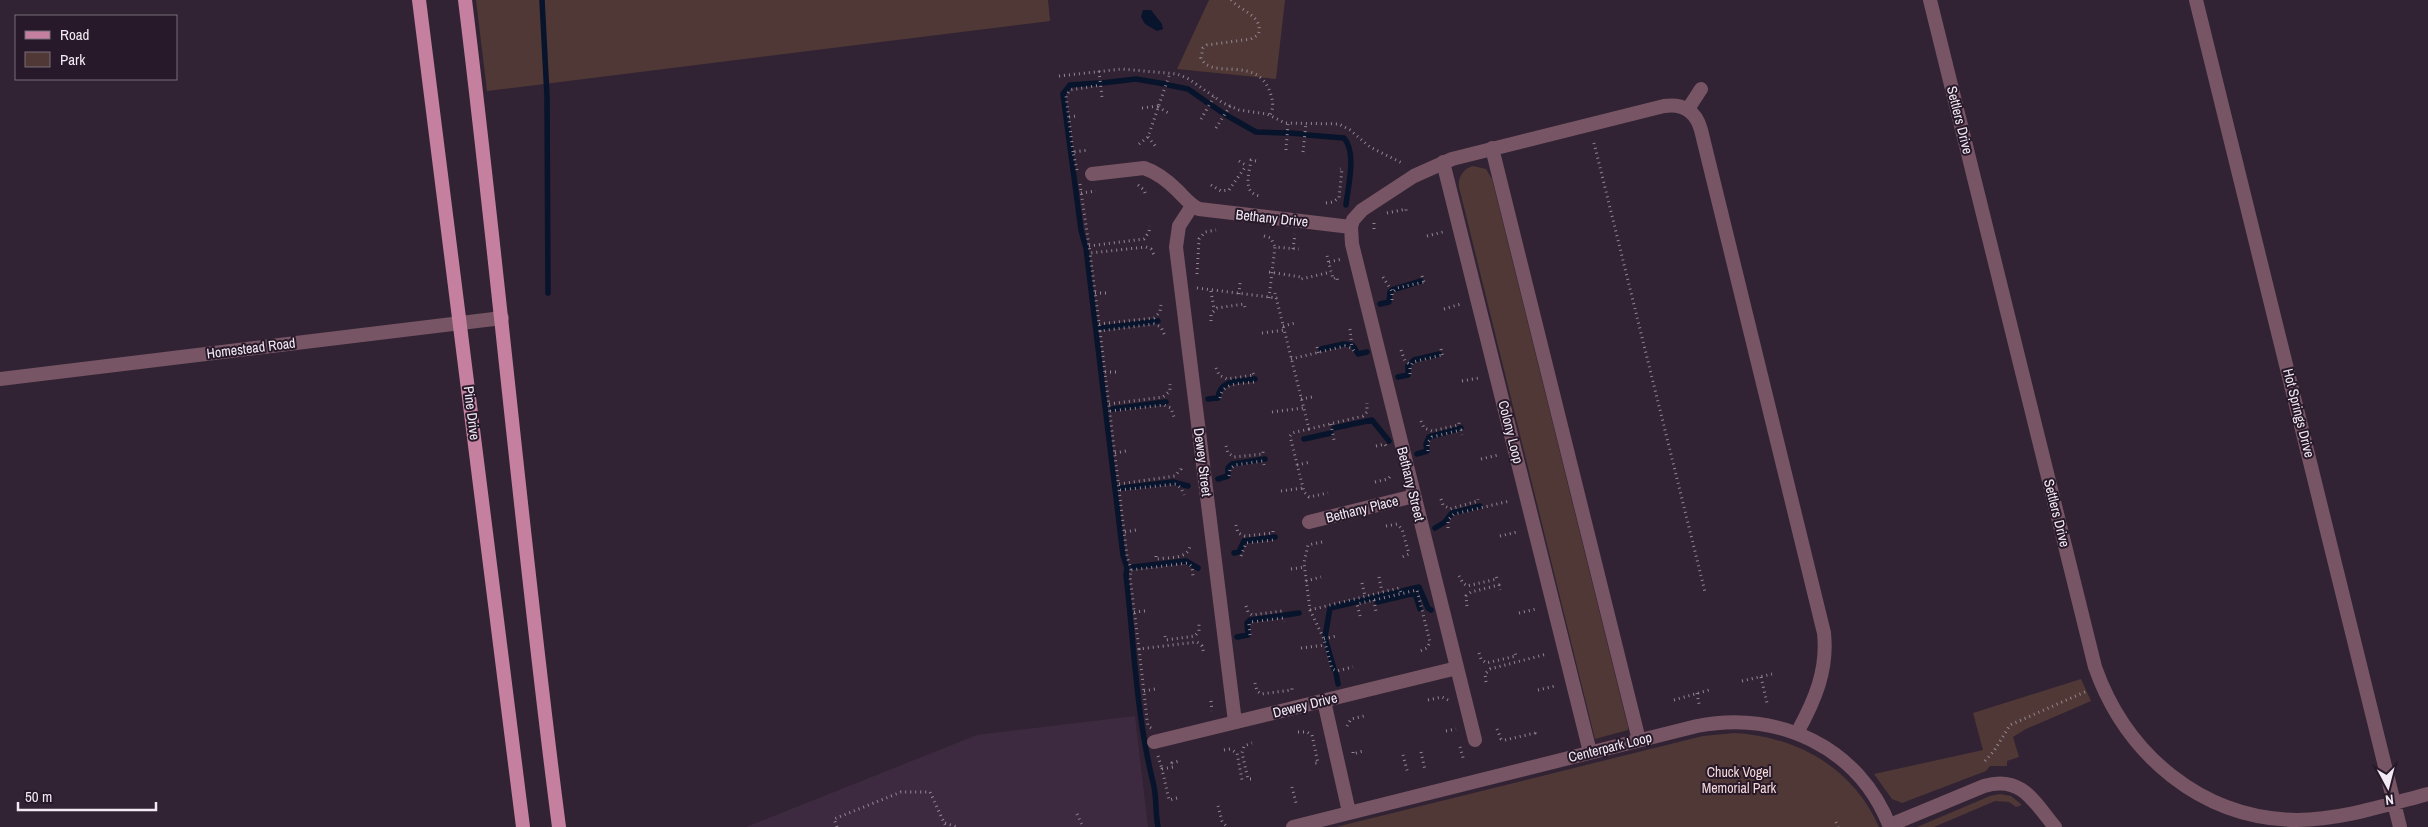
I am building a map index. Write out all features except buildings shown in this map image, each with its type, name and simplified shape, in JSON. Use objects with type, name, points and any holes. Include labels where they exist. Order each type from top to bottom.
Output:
[{"type":"main road","name":"Pine Drive","points":[[420,0],[523,827]]},
{"type":"main road","points":[[464,0],[502,318],[526,568],[559,827]]},
{"type":"street","name":"Settlers Drive","points":[[1930,0],[2092,658],[2110,705],[2137,745],[2155,764],[2194,793],[2229,809],[2265,817],[2311,820],[2340,816],[2428,794]]},
{"type":"street","name":"Hot Springs Drive","points":[[2196,0],[2400,827]]},
{"type":"street","points":[[1688,109],[1701,89]]},
{"type":"street","points":[[1351,227],[1353,220],[1362,210],[1414,176],[1443,162],[1492,148],[1664,106],[1674,105],[1688,109],[1697,118],[1822,623],[1825,656],[1822,678],[1815,698],[1798,733]]},
{"type":"street","points":[[1492,148],[1639,740]]},
{"type":"street","name":"Colony Loop","points":[[1443,162],[1590,752]]},
{"type":"street","points":[[1092,174],[1136,168],[1148,170],[1176,189],[1192,206]]},
{"type":"street","name":"Bethany Drive","points":[[1192,206],[1209,211],[1351,227]]},
{"type":"street","name":"Dewey Street","points":[[1192,206],[1179,226],[1176,247],[1235,722]]},
{"type":"street","name":"Bethany Street","points":[[1351,227],[1352,244],[1475,740]]},
{"type":"street","name":"Homestead Road","points":[[0,379],[502,318]]},
{"type":"street","name":"Bethany Place","points":[[1309,522],[1414,496]]},
{"type":"street","name":"Dewey Drive","points":[[1156,748],[1235,722],[1457,668]]},
{"type":"street","points":[[1324,701],[1349,812]]},
{"type":"street","name":"Centerpark Loop","points":[[1293,827],[1639,740],[1698,726],[1727,722],[1770,725],[1798,733],[1833,753],[1856,772],[1877,801],[1890,826]]},
{"type":"street","points":[[1890,826],[1981,787],[2004,782],[2023,790],[2055,827]]},
{"type":"path","points":[[1231,0],[1256,18],[1259,25],[1258,35],[1251,39],[1208,45],[1203,48],[1201,58],[1205,64],[1211,67],[1241,69],[1262,78],[1272,96],[1270,115]]},
{"type":"path","points":[[1059,76],[1128,69],[1170,73],[1186,78],[1230,106],[1251,113],[1270,115],[1281,122],[1288,123],[1339,124],[1350,130],[1370,147],[1404,164]]},
{"type":"path","points":[[1099,71],[1102,97]]},
{"type":"path","points":[[1139,144],[1148,137],[1170,73]]},
{"type":"path","points":[[1101,85],[1070,90],[1066,96],[1073,152],[1090,253],[1108,404],[1131,570],[1130,577],[1148,724]]},
{"type":"path","points":[[1201,119],[1214,96]]},
{"type":"path","points":[[1216,128],[1230,106]]},
{"type":"path","points":[[1142,108],[1159,107],[1170,114]]},
{"type":"path","points":[[1069,117],[1076,116]]},
{"type":"path","points":[[1286,150],[1288,123]]},
{"type":"path","points":[[1303,152],[1306,123]]},
{"type":"path","points":[[1148,137],[1156,147]]},
{"type":"path","points":[[1594,143],[1705,592]]},
{"type":"path","points":[[1073,152],[1089,150]]},
{"type":"path","points":[[1211,185],[1221,191],[1229,190],[1248,167],[1251,160],[1256,161]]},
{"type":"path","points":[[1239,161],[1248,167]]},
{"type":"path","points":[[1248,167],[1248,189],[1253,194],[1260,196]]},
{"type":"path","points":[[1326,203],[1339,198],[1342,169],[1340,169]]},
{"type":"path","points":[[1136,185],[1143,188],[1146,196]]},
{"type":"path","points":[[1374,229],[1373,223],[1379,216],[1406,209],[1406,212]]},
{"type":"path","points":[[1089,246],[1116,241],[1144,239],[1148,235],[1150,226]]},
{"type":"path","points":[[1197,277],[1200,235],[1216,230]]},
{"type":"path","points":[[1293,248],[1295,231]]},
{"type":"path","points":[[1427,236],[1444,232]]},
{"type":"path","points":[[1264,236],[1271,238],[1275,247],[1269,298]]},
{"type":"path","points":[[1090,253],[1146,247],[1151,249],[1155,257]]},
{"type":"path","points":[[1275,247],[1299,249]]},
{"type":"path","points":[[1327,256],[1332,279],[1337,278],[1338,282]]},
{"type":"path","points":[[1329,262],[1345,258]]},
{"type":"path","points":[[1197,264],[1204,265]]},
{"type":"path","points":[[1271,272],[1300,277],[1302,281],[1331,272]]},
{"type":"path","points":[[1392,300],[1393,293],[1397,288],[1424,284],[1422,276]]},
{"type":"path","points":[[1383,277],[1393,293]]},
{"type":"path","points":[[1239,294],[1240,283]]},
{"type":"path","points":[[1196,285],[1199,290],[1277,298]]},
{"type":"path","points":[[1211,320],[1214,309],[1212,291]]},
{"type":"path","points":[[1095,293],[1106,293]]},
{"type":"path","points":[[1276,293],[1309,430]]},
{"type":"path","points":[[1214,309],[1244,304],[1245,307]]},
{"type":"path","points":[[1444,309],[1461,304]]},
{"type":"path","points":[[1099,324],[1155,317],[1160,312],[1161,305]]},
{"type":"path","points":[[1262,333],[1284,328],[1295,323]]},
{"type":"path","points":[[1100,331],[1127,330],[1156,325],[1162,329],[1165,336]]},
{"type":"path","points":[[1350,329],[1352,348],[1356,354]]},
{"type":"path","points":[[1291,359],[1319,354],[1343,346],[1352,348]]},
{"type":"path","points":[[1317,347],[1319,354]]},
{"type":"path","points":[[1410,374],[1411,365],[1415,361],[1443,356],[1441,349]]},
{"type":"path","points":[[1401,350],[1405,361],[1411,365]]},
{"type":"path","points":[[1216,368],[1219,375],[1226,379],[1254,375],[1253,373]]},
{"type":"path","points":[[1105,372],[1116,372]]},
{"type":"path","points":[[1462,381],[1479,378]]},
{"type":"path","points":[[1220,398],[1222,389],[1227,386],[1254,382],[1254,386]]},
{"type":"path","points":[[1108,404],[1165,396],[1170,391],[1170,384]]},
{"type":"path","points":[[1301,400],[1312,397]]},
{"type":"path","points":[[1328,493],[1309,497],[1303,488],[1290,436],[1292,433],[1365,416],[1367,403]]},
{"type":"path","points":[[1110,411],[1138,410],[1166,405],[1171,408],[1174,417]]},
{"type":"path","points":[[1272,412],[1303,408]]},
{"type":"path","points":[[1421,422],[1424,428],[1430,431],[1459,424],[1459,422]]},
{"type":"path","points":[[1334,423],[1334,440]]},
{"type":"path","points":[[1428,451],[1428,442],[1432,437],[1460,430],[1462,435]]},
{"type":"path","points":[[1376,446],[1385,444],[1387,453]]},
{"type":"path","points":[[1226,446],[1228,453],[1236,458],[1263,454],[1263,451]]},
{"type":"path","points":[[1115,453],[1126,451]]},
{"type":"path","points":[[1481,459],[1498,455]]},
{"type":"path","points":[[1229,476],[1230,469],[1235,465],[1263,461],[1264,465]]},
{"type":"path","points":[[1297,465],[1311,462]]},
{"type":"path","points":[[1119,484],[1175,476],[1181,469],[1180,464]]},
{"type":"path","points":[[1375,482],[1390,477],[1392,471]]},
{"type":"path","points":[[1120,490],[1176,484],[1182,488],[1184,495]]},
{"type":"path","points":[[1281,490],[1303,488]]},
{"type":"path","points":[[1441,499],[1443,506],[1450,509],[1478,502],[1478,499]]},
{"type":"path","points":[[1448,528],[1448,520],[1451,516],[1510,501]]},
{"type":"path","points":[[1479,508],[1480,512]]},
{"type":"path","points":[[1386,526],[1397,524],[1402,529],[1409,554],[1402,557]]},
{"type":"path","points":[[1236,525],[1238,533],[1245,536],[1273,533],[1273,530]]},
{"type":"path","points":[[1125,532],[1136,530]]},
{"type":"path","points":[[1500,536],[1517,532]]},
{"type":"path","points":[[1241,556],[1246,543],[1273,540],[1274,543]]},
{"type":"path","points":[[1322,542],[1308,545],[1305,567],[1310,610],[1324,639],[1332,669],[1337,671],[1353,667]]},
{"type":"path","points":[[1156,556],[1156,559],[1185,555],[1190,544]]},
{"type":"path","points":[[1131,570],[1157,569],[1188,563],[1192,567],[1193,576]]},
{"type":"path","points":[[1291,569],[1305,567]]},
{"type":"path","points":[[1459,576],[1467,586],[1497,580],[1496,576]]},
{"type":"path","points":[[1306,581],[1321,577]]},
{"type":"path","points":[[1379,577],[1382,592]]},
{"type":"path","points":[[1362,582],[1365,596]]},
{"type":"path","points":[[1467,606],[1466,596],[1471,592],[1498,585],[1500,590]]},
{"type":"path","points":[[1310,610],[1400,588],[1400,593]]},
{"type":"path","points":[[1360,616],[1357,604],[1417,590],[1430,644],[1427,648],[1418,652]]},
{"type":"path","points":[[1374,600],[1376,612]]},
{"type":"path","points":[[1246,606],[1248,612],[1252,615],[1282,611],[1282,609]]},
{"type":"path","points":[[1519,612],[1536,609]]},
{"type":"path","points":[[1134,612],[1145,611]]},
{"type":"path","points":[[1418,615],[1424,615]]},
{"type":"path","points":[[1250,635],[1248,624],[1251,622],[1283,618],[1284,622]]},
{"type":"path","points":[[1165,636],[1166,640],[1195,636],[1199,631],[1199,623]]},
{"type":"path","points":[[1324,639],[1336,636]]},
{"type":"path","points":[[1139,649],[1197,642],[1202,646],[1204,654]]},
{"type":"path","points":[[1300,648],[1326,645]]},
{"type":"path","points":[[1479,653],[1481,659],[1488,663],[1516,656],[1515,653]]},
{"type":"path","points":[[1486,682],[1485,674],[1488,670],[1518,664],[1547,654]]},
{"type":"path","points":[[1337,671],[1338,678]]},
{"type":"path","points":[[1742,681],[1772,674]]},
{"type":"path","points":[[1761,677],[1767,703]]},
{"type":"path","points":[[1256,683],[1257,691],[1262,694],[1292,690],[1292,688]]},
{"type":"path","points":[[1538,690],[1555,686]]},
{"type":"path","points":[[1144,690],[1156,689]]},
{"type":"path","points":[[1674,700],[1709,690]]},
{"type":"path","points":[[1985,761],[1994,751],[2010,725],[2087,691]]},
{"type":"path","points":[[1696,693],[1699,704]]},
{"type":"path","points":[[1428,700],[1444,697],[1449,703]]},
{"type":"path","points":[[1347,727],[1350,720],[1364,716]]},
{"type":"path","points":[[1454,720],[1458,737]]},
{"type":"path","points":[[1446,731],[1456,729]]},
{"type":"path","points":[[1498,730],[1501,739],[1505,740],[1535,734],[1534,730]]},
{"type":"path","points":[[1298,732],[1312,735],[1318,763],[1316,764]]},
{"type":"path","points":[[1251,779],[1248,779],[1242,751],[1244,746],[1252,743]]},
{"type":"path","points":[[1351,745],[1353,754],[1363,752]]},
{"type":"path","points":[[1460,745],[1464,761]]},
{"type":"path","points":[[1156,748],[1169,800],[1177,798]]},
{"type":"path","points":[[1224,750],[1236,753],[1242,780]]},
{"type":"path","points":[[1420,752],[1425,770]]},
{"type":"path","points":[[1403,755],[1408,774]]},
{"type":"path","points":[[1162,770],[1173,766],[1172,763],[1178,761]]},
{"type":"path","points":[[1292,787],[1296,803]]},
{"type":"path","points":[[837,827],[834,820],[901,792],[930,792],[945,825],[957,827],[962,824]]},
{"type":"path","points":[[1218,806],[1222,821],[1227,827]]},
{"type":"path","points":[[1077,814],[1083,827]]},
{"type":"path","points":[[1836,822],[1838,827]]},
{"type":"shaded area","points":[[1135,716],[1148,827],[746,827],[977,735]]},
{"type":"green space","points":[[476,0],[1048,0],[1050,21],[487,91]]},
{"type":"green space","points":[[1209,0],[1285,0],[1276,79],[1177,69]]},
{"type":"green space","points":[[1473,166],[1486,169],[1492,179],[1628,727],[1628,730],[1595,739],[1459,187],[1459,180],[1462,174],[1466,169]]},
{"type":"green space","points":[[2081,679],[2091,701],[2026,729],[2013,737],[2019,757],[2007,761],[2007,766],[1990,766],[1986,771],[1902,803],[1892,799],[1874,774],[1983,750],[1973,713]]},
{"type":"green space","name":"Chuck Vogel Memorial Park","points":[[1735,733],[1780,741],[1821,759],[1839,772],[1854,788],[1868,806],[1879,827],[1336,827],[1703,736]]},
{"type":"green space","points":[[2000,794],[2011,796],[2022,805],[2016,807],[2009,802],[1995,801],[1934,827],[1917,827],[1990,796]]},
{"type":"water","points":[[1143,10],[1151,10],[1162,24],[1163,29],[1157,31],[1145,24],[1141,17]]},
{"type":"waterway","points":[[542,0],[547,96],[548,293]]},
{"type":"waterway","points":[[1102,83],[1136,79],[1165,84]]},
{"type":"waterway","points":[[1099,83],[1070,85],[1063,94],[1081,230],[1086,248],[1123,555],[1127,568],[1126,575],[1139,705],[1156,798],[1158,827]]},
{"type":"waterway","points":[[1168,85],[1188,89],[1208,103]]},
{"type":"waterway","points":[[1211,105],[1223,113]]},
{"type":"waterway","points":[[1226,115],[1256,132],[1286,133]]},
{"type":"waterway","points":[[1289,133],[1303,134]]},
{"type":"waterway","points":[[1307,135],[1344,138],[1348,144],[1351,170],[1346,205]]},
{"type":"waterway","points":[[1392,290],[1421,281]]},
{"type":"waterway","points":[[1380,304],[1389,302],[1390,292]]},
{"type":"waterway","points":[[1101,328],[1158,321]]},
{"type":"waterway","points":[[1321,349],[1344,344],[1352,345]]},
{"type":"waterway","points":[[1354,347],[1358,354],[1367,352]]},
{"type":"waterway","points":[[1411,363],[1414,360],[1439,354]]},
{"type":"waterway","points":[[1398,377],[1408,375],[1408,366]]},
{"type":"waterway","points":[[1208,399],[1218,398],[1223,387],[1227,384],[1255,379]]},
{"type":"waterway","points":[[1112,409],[1166,402]]},
{"type":"waterway","points":[[1334,428],[1372,420],[1389,441]]},
{"type":"waterway","points":[[1417,454],[1427,451],[1426,444],[1429,437],[1461,428]]},
{"type":"waterway","points":[[1304,439],[1331,433]]},
{"type":"waterway","points":[[1218,479],[1228,476],[1228,468],[1232,464],[1265,459]]},
{"type":"waterway","points":[[1121,488],[1173,482],[1188,486]]},
{"type":"waterway","points":[[1435,528],[1445,522],[1452,513],[1480,506]]},
{"type":"waterway","points":[[1234,553],[1239,552],[1244,541],[1275,537]]},
{"type":"waterway","points":[[1133,567],[1186,561],[1198,568]]},
{"type":"waterway","points":[[1402,591],[1419,587],[1428,608],[1431,610]]},
{"type":"waterway","points":[[1325,637],[1330,608],[1398,592]]},
{"type":"waterway","points":[[1377,602],[1415,593],[1420,609]]},
{"type":"waterway","points":[[1237,637],[1248,635],[1247,623],[1250,620],[1299,613]]},
{"type":"waterway","points":[[1326,641],[1334,669]]},
{"type":"waterway","points":[[1336,673],[1338,684]]}]
